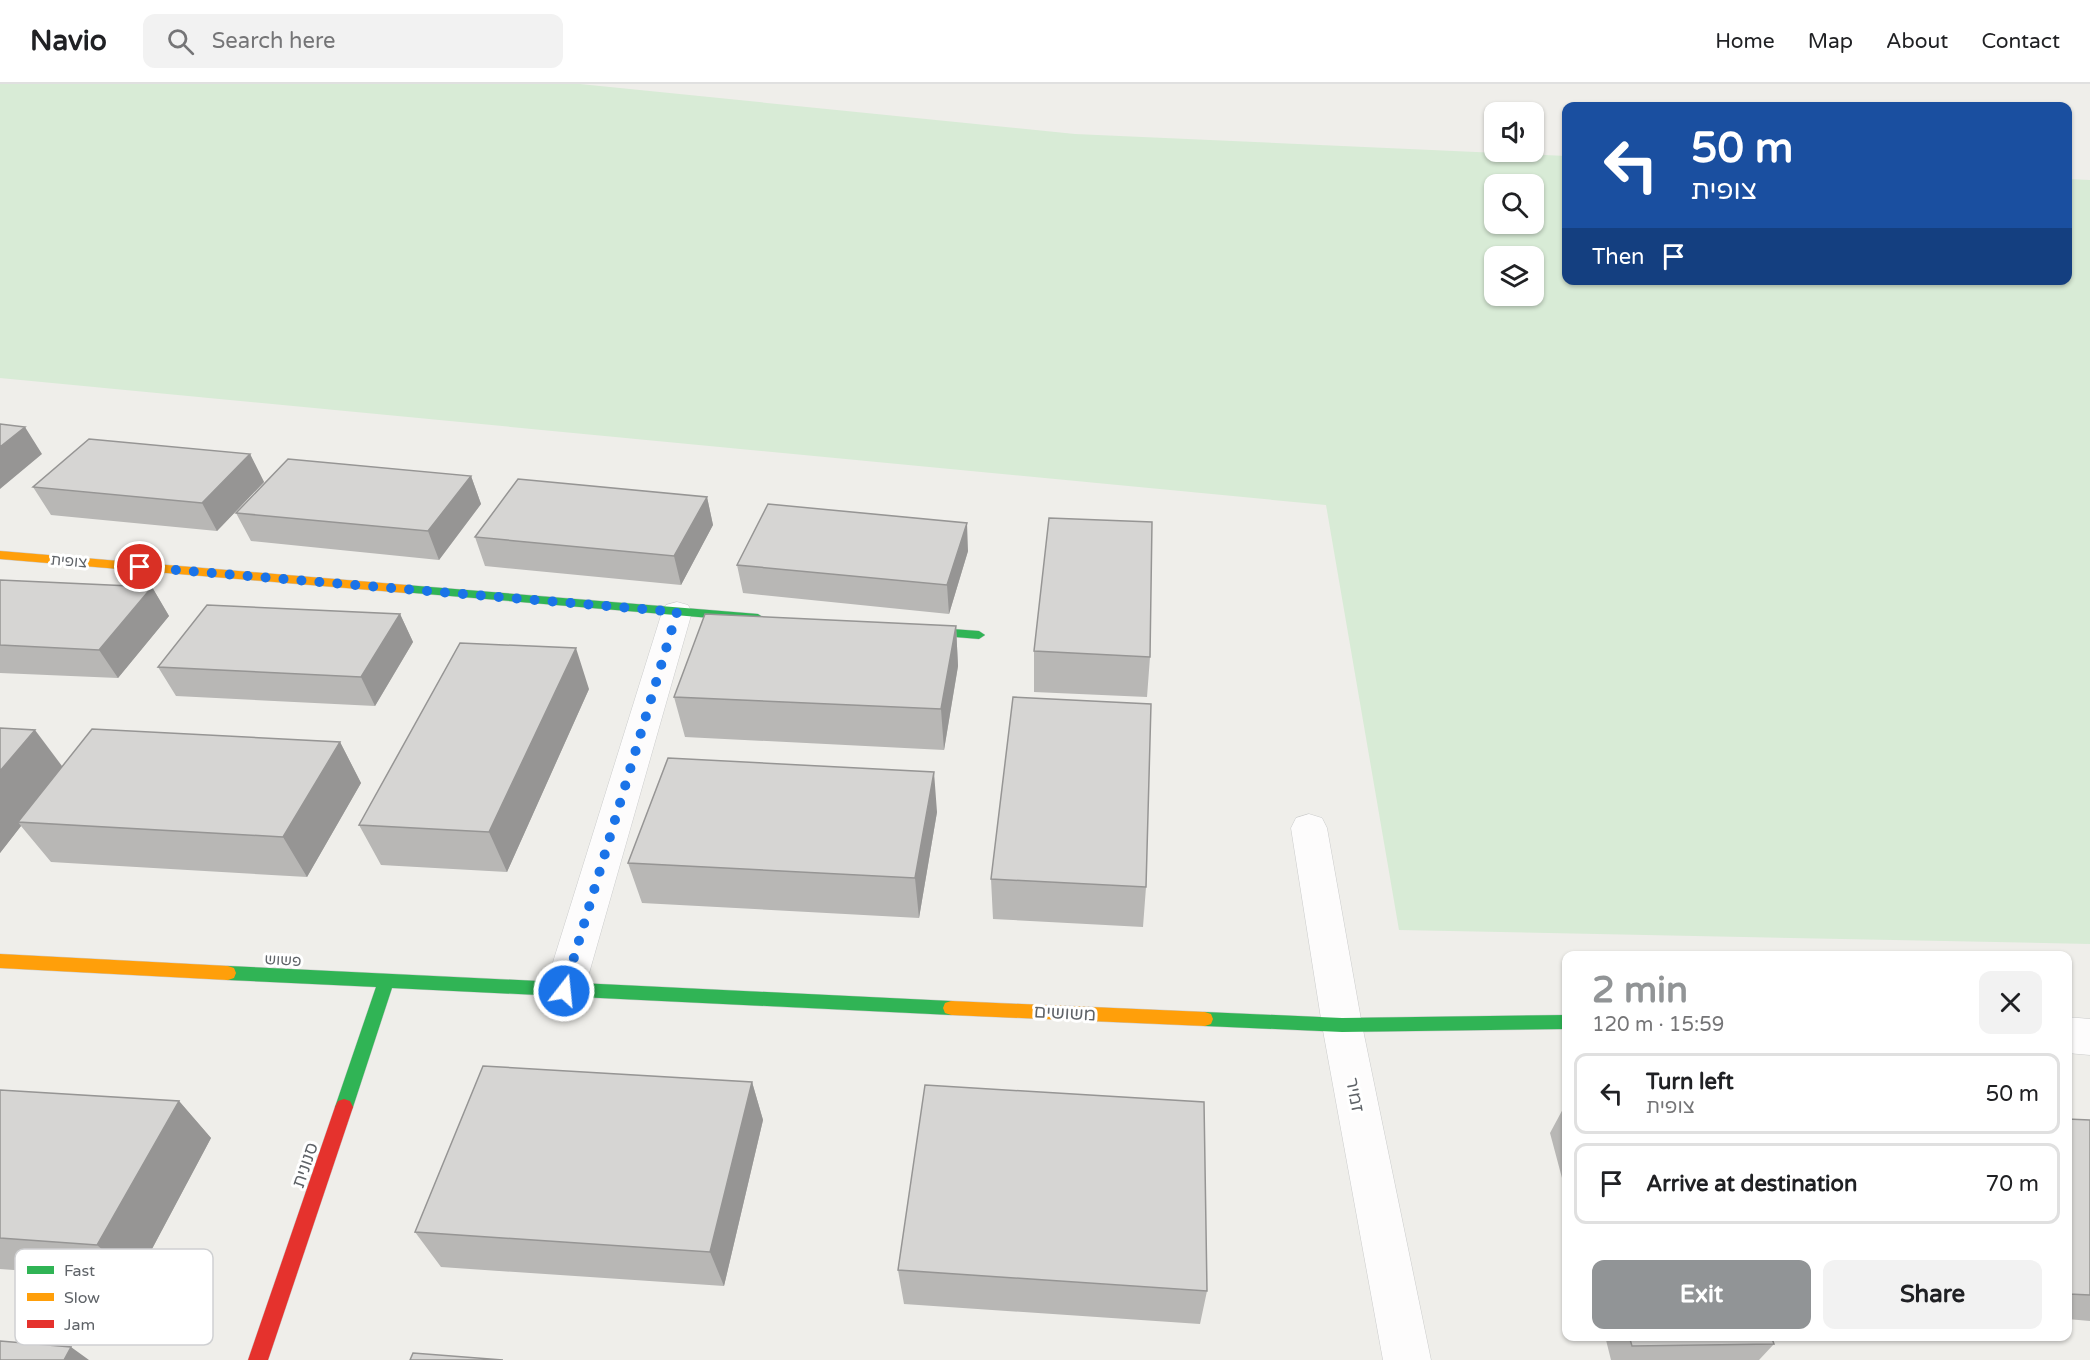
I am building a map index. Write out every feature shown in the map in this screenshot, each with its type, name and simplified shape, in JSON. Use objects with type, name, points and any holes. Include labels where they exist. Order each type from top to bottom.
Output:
[{"type":"street","name":"צופית","points":[[0,555],[770,619]]},
{"type":"street","points":[[564,991],[677,612]]},
{"type":"street","points":[[897,629],[979,635]]},
{"type":"street","name":"זמיר","points":[[1309,828],[1342,1025],[1407,1360]]},
{"type":"street","name":"פשוש","points":[[0,961],[564,991]]},
{"type":"street","name":"סנונית","points":[[258,1360],[386,982]]},
{"type":"street","name":"משושים","points":[[564,991],[1342,1025],[1562,1022]]},
{"type":"street","points":[[2072,1035],[2090,1037]]},
{"type":"green space","points":[[0,84],[580,84],[1075,134],[1484,152],[1484,162],[1544,162],[1544,155],[1562,156],[1562,285],[2072,285],[2072,179],[2090,180],[2090,944],[1399,930],[1326,505],[0,378]]},
{"type":"building","points":[[0,424],[25,427],[0,447]]},
{"type":"building","points":[[89,439],[250,454],[202,503],[33,487]]},
{"type":"building","points":[[288,459],[471,476],[428,531],[236,513]]},
{"type":"building","points":[[518,479],[707,497],[674,556],[475,537]]},
{"type":"building","points":[[768,504],[967,523],[947,585],[737,565]]},
{"type":"building","points":[[1049,518],[1152,522],[1150,657],[1034,651]]},
{"type":"building","points":[[0,580],[152,587],[99,650],[0,645]]},
{"type":"building","points":[[207,605],[400,614],[361,677],[158,667]]},
{"type":"building","points":[[705,614],[956,626],[941,709],[674,697]]},
{"type":"building","points":[[460,643],[576,648],[489,832],[359,825]]},
{"type":"building","points":[[1013,697],[1151,704],[1146,887],[991,879]]},
{"type":"building","points":[[0,728],[35,730],[0,771]]},
{"type":"building","points":[[92,729],[340,742],[283,837],[18,822]]},
{"type":"building","points":[[668,758],[934,772],[915,878],[628,863]]},
{"type":"building","points":[[483,1066],[752,1082],[710,1252],[415,1232]]},
{"type":"building","points":[[925,1085],[1204,1102],[1207,1291],[898,1270]]},
{"type":"building","points":[[0,1090],[179,1101],[97,1245],[0,1238]]},
{"type":"building","points":[[2072,1119],[2090,1120],[2090,1295],[2072,1294]]},
{"type":"building","points":[[0,1341],[15,1342],[15,1345],[71,1347],[64,1360],[0,1360]]},
{"type":"building","points":[[1630,1341],[1773,1341],[1774,1344],[1632,1346]]},
{"type":"building","points":[[413,1353],[503,1360],[410,1360]]},
{"type":"traffic: fast","points":[[406,589],[758,618]]},
{"type":"traffic: fast","points":[[911,630],[979,635]]},
{"type":"traffic: fast","points":[[228,973],[951,1008]]},
{"type":"traffic: fast","points":[[344,1107],[386,982]]},
{"type":"traffic: fast","points":[[1205,1019],[1342,1025],[1562,1022]]},
{"type":"traffic: slow","points":[[0,555],[406,589]]},
{"type":"traffic: slow","points":[[0,961],[228,973]]},
{"type":"traffic: slow","points":[[951,1008],[1205,1019]]},
{"type":"traffic: jam","points":[[258,1360],[344,1107]]},
{"type":"route","points":[[140,567],[677,612],[564,991]]}]
